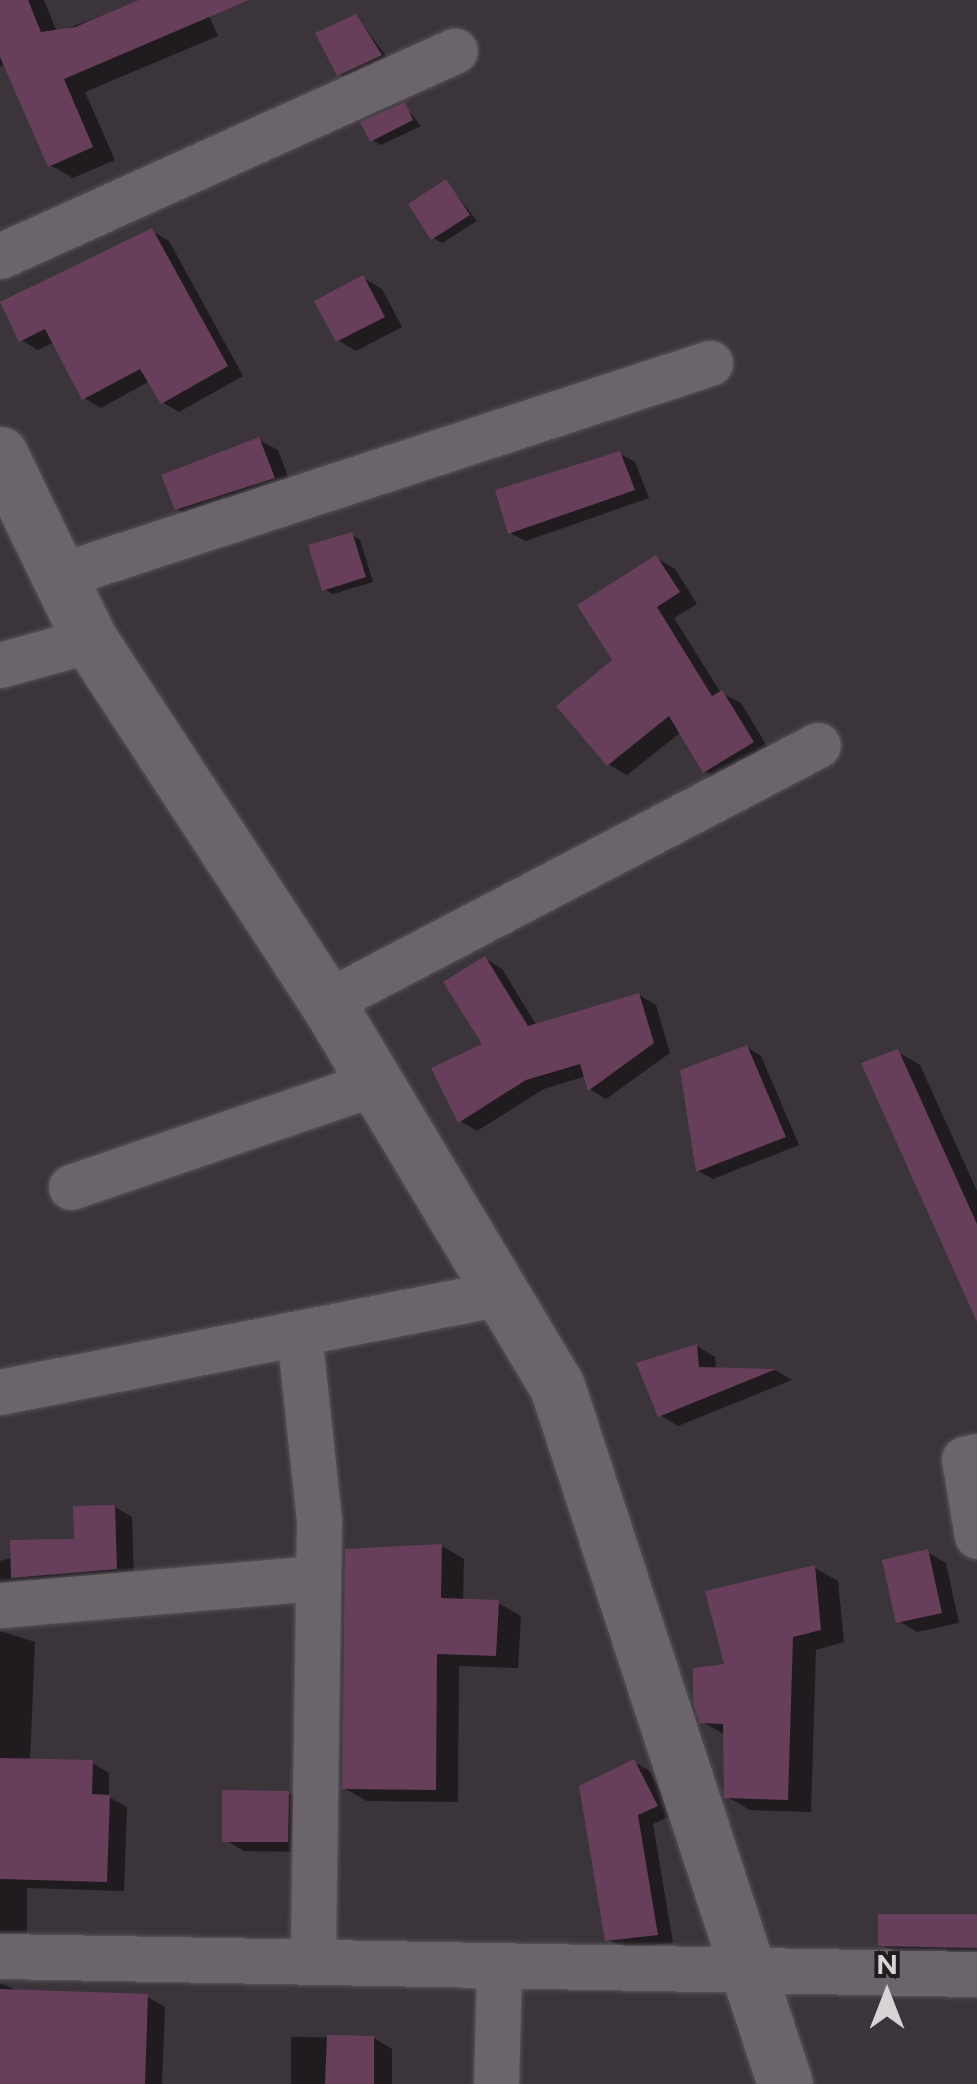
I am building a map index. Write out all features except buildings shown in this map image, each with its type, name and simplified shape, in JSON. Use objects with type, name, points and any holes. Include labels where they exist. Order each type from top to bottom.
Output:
[{"type":"street","points":[[0,256],[455,51]]},
{"type":"street","points":[[59,576],[710,363]]},
{"type":"street","points":[[0,454],[90,640],[326,1002],[557,1386],[785,2084]]},
{"type":"street","points":[[0,665],[90,640]]},
{"type":"street","points":[[326,1002],[818,745]]},
{"type":"street","points":[[72,1187],[375,1083]]},
{"type":"street","points":[[0,1392],[501,1293]]},
{"type":"street","points":[[299,1333],[319,1520],[313,1962]]},
{"type":"street","points":[[977,1456],[964,1459],[977,1536]]},
{"type":"street","points":[[0,1605],[318,1578]]},
{"type":"street","points":[[0,1956],[977,1974]]},
{"type":"street","points":[[496,2084],[499,1966]]}]
